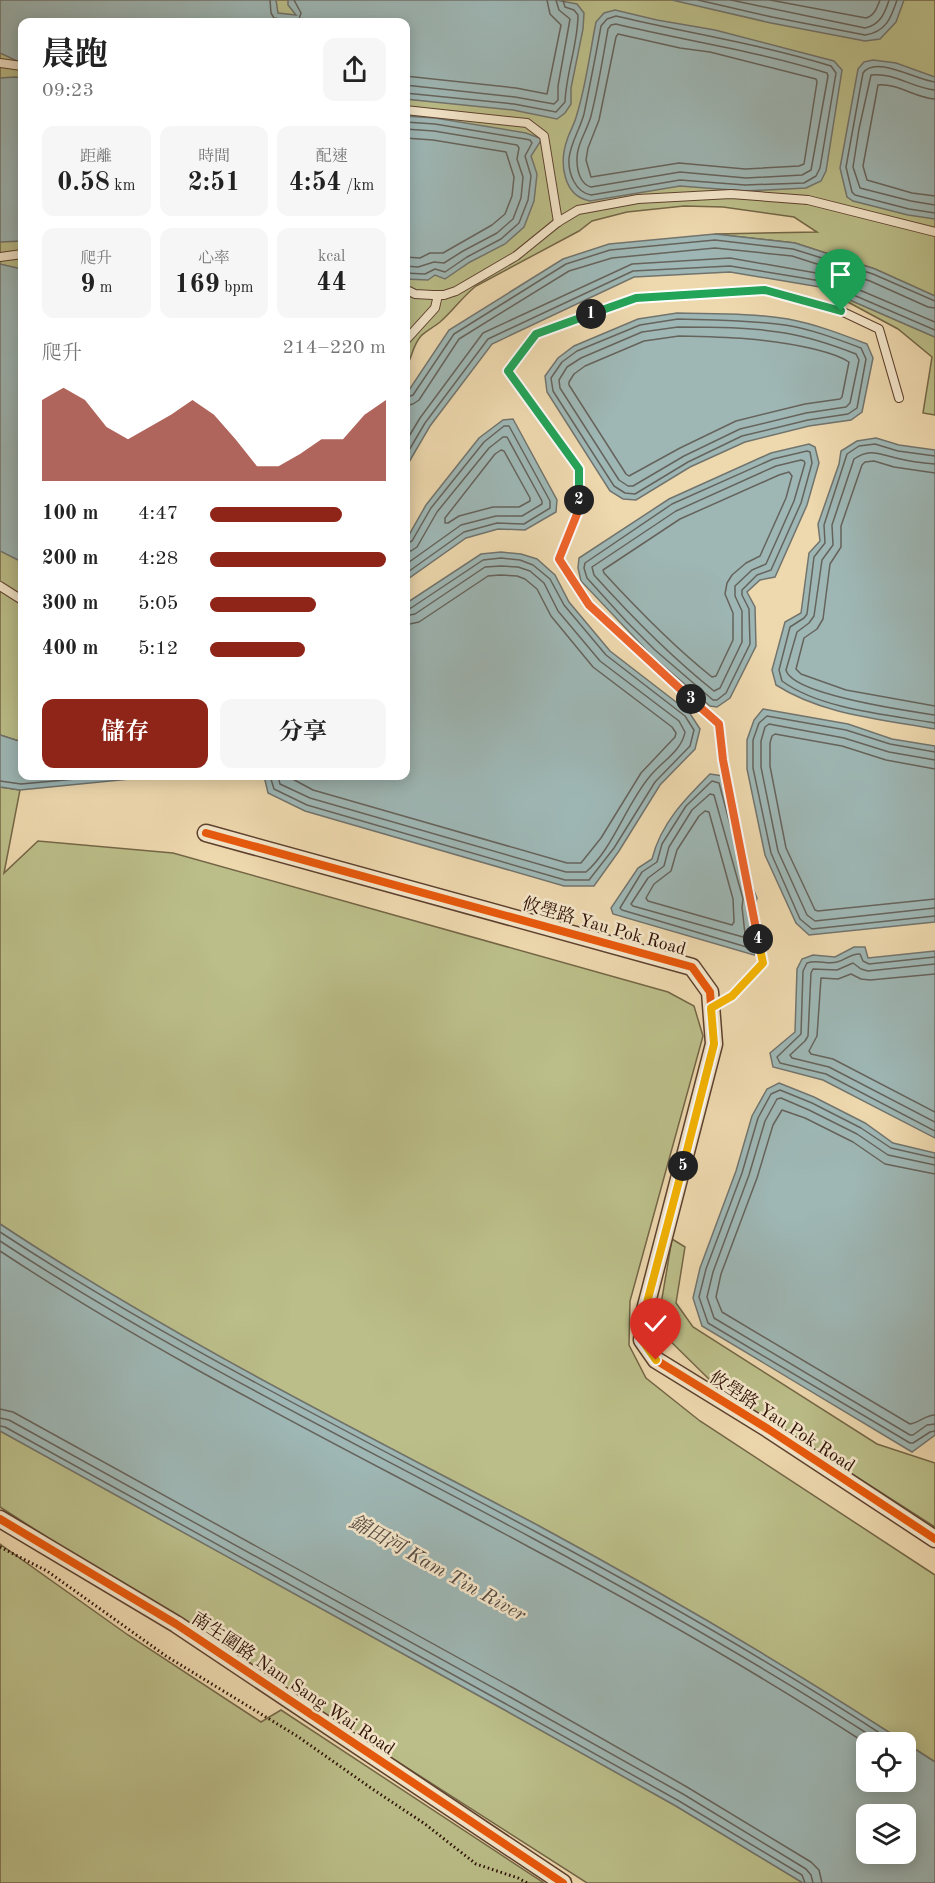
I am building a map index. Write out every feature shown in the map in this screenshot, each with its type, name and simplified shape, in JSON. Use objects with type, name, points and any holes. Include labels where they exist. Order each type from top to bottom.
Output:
[{"type":"street","name":"攸壆路 Yau Pok Road","points":[[207,833],[692,967],[710,992],[714,1044],[645,1310],[642,1340],[656,1360],[768,1429],[935,1539]]},
{"type":"street","name":"南生圍路 Nam Sang Wai Road","points":[[0,1519],[176,1624],[563,1883]]},
{"type":"lane","points":[[0,63],[18,65]]},
{"type":"lane","points":[[410,111],[527,123],[544,136],[558,222]]},
{"type":"lane","points":[[410,291],[416,294],[438,295],[456,291],[516,256],[558,222],[578,210],[638,199],[730,194],[808,200],[935,232]]},
{"type":"lane","points":[[0,257],[18,255]]},
{"type":"lane","points":[[711,1008],[732,996],[763,963],[723,760],[719,724],[589,605],[559,559],[579,509],[579,469],[508,371],[536,334],[636,298],[765,290],[841,311],[879,329],[898,398]]},
{"type":"lane","points":[[410,336],[435,308],[438,295]]},
{"type":"lane","points":[[0,586],[18,597]]},
{"type":"path","points":[[0,1547],[47,1571],[166,1656],[297,1736],[425,1824],[476,1864],[528,1883]]},
{"type":"green space","points":[[0,0],[935,0],[935,296],[875,269],[795,243],[715,234],[817,232],[794,217],[723,207],[684,206],[627,212],[592,221],[579,231],[476,286],[445,318],[421,336],[410,359],[410,18],[18,18],[18,741],[0,735]]},
{"type":"green space","points":[[820,287],[935,337],[935,415],[923,413],[932,357],[898,329]]},
{"type":"green space","points":[[0,787],[20,790],[4,873],[38,841],[173,853],[668,992],[694,1006],[703,1036],[630,1301],[629,1345],[646,1378],[700,1421],[935,1575],[935,1762],[916,1750],[916,1732],[888,1732],[640,1582],[198,1344],[65,1266],[0,1224]]},
{"type":"green space","points":[[672,1239],[685,1247],[676,1303],[693,1327],[877,1444],[935,1463],[935,1527],[718,1388],[657,1328]]},
{"type":"green space","points":[[0,1431],[676,1806],[803,1883],[587,1883],[0,1507]]},
{"type":"green space","points":[[0,1544],[128,1635],[261,1722],[281,1710],[544,1883],[0,1883]]},
{"type":"water","points":[[0,0],[276,0],[278,13],[296,15],[288,5],[288,0],[556,0],[577,4],[584,13],[571,88],[571,104],[557,119],[513,110],[410,100],[410,18],[18,18],[18,62],[0,53]]},
{"type":"water","points":[[672,0],[904,0],[896,22],[880,39],[865,41],[771,23]]},
{"type":"water","points":[[615,10],[715,30],[834,61],[842,70],[826,171],[821,181],[806,188],[745,191],[680,186],[590,201],[574,193],[565,177],[563,159],[565,149],[580,103],[596,22],[604,13]]},
{"type":"water","points":[[873,60],[896,63],[935,77],[935,219],[908,215],[853,201],[847,197],[840,168],[858,69],[864,62]]},
{"type":"water","points":[[18,77],[18,241],[0,242],[0,78]]},
{"type":"water","points":[[410,116],[435,118],[526,133],[542,139],[531,156],[537,174],[534,201],[524,227],[505,244],[470,262],[445,279],[435,275],[428,280],[410,279]]},
{"type":"water","points":[[715,234],[795,243],[875,269],[935,296],[935,337],[820,287],[730,272],[634,277],[492,344],[430,426],[410,460],[410,388],[449,330],[563,259],[609,244]]},
{"type":"water","points":[[0,264],[18,268],[18,560],[0,551]]},
{"type":"water","points":[[677,313],[788,319],[818,326],[867,344],[873,358],[862,412],[851,420],[809,426],[745,442],[690,467],[636,500],[623,499],[610,491],[547,392],[545,376],[558,358],[574,346],[638,319]]},
{"type":"water","points":[[513,419],[557,500],[556,512],[525,530],[498,529],[466,538],[410,577],[410,533],[426,505],[479,438],[503,420]]},
{"type":"water","points":[[876,438],[899,445],[935,450],[935,729],[873,719],[813,703],[776,685],[772,670],[785,622],[801,613],[809,553],[820,541],[818,524],[839,464],[841,451],[857,441]]},
{"type":"water","points":[[809,444],[815,447],[819,463],[807,505],[775,577],[760,580],[747,592],[755,607],[756,646],[730,698],[717,707],[710,706],[651,655],[581,581],[578,568],[579,558],[669,499],[771,453]]},
{"type":"water","points":[[501,552],[521,554],[537,559],[555,575],[569,602],[610,651],[689,712],[700,729],[695,749],[660,785],[594,886],[564,886],[305,811],[268,793],[265,780],[410,780],[410,601],[481,554]]},
{"type":"water","points":[[763,709],[848,724],[892,739],[935,746],[935,922],[809,935],[796,923],[765,855],[747,769],[747,740],[754,720]]},
{"type":"water","points":[[0,735],[18,741],[18,780],[120,780],[20,790],[0,787]]},
{"type":"water","points":[[710,774],[723,776],[750,881],[757,898],[755,906],[760,953],[754,955],[613,914],[611,908],[638,868],[652,859],[661,834],[675,812]]},
{"type":"water","points":[[854,947],[865,947],[868,958],[935,951],[935,1138],[823,1080],[773,1067],[770,1053],[795,1032],[797,969],[802,959],[813,955],[835,957]]},
{"type":"water","points":[[779,1083],[814,1097],[865,1123],[893,1143],[935,1153],[935,1435],[912,1452],[702,1326],[693,1298],[700,1268],[736,1171],[752,1116],[767,1089]]},
{"type":"water","name":"錦田河 Kam Tin River","points":[[0,1224],[131,1306],[198,1344],[640,1582],[740,1640],[889,1732],[856,1732],[856,1792],[916,1792],[916,1750],[935,1762],[935,1883],[803,1883],[676,1806],[0,1431]]},
{"type":"cycle path","points":[[206,833],[692,967],[710,992],[714,1044],[645,1310],[642,1340],[656,1360],[768,1429],[935,1539]]},
{"type":"cycle path","points":[[0,1519],[176,1624],[563,1883]]},
{"type":"route","points":[[656,1360],[642,1340],[645,1310],[714,1044],[711,1008],[732,996],[763,963],[723,760],[719,724],[589,605],[559,559],[579,509],[579,469],[508,371],[536,334],[636,298],[765,290],[841,311]]}]
